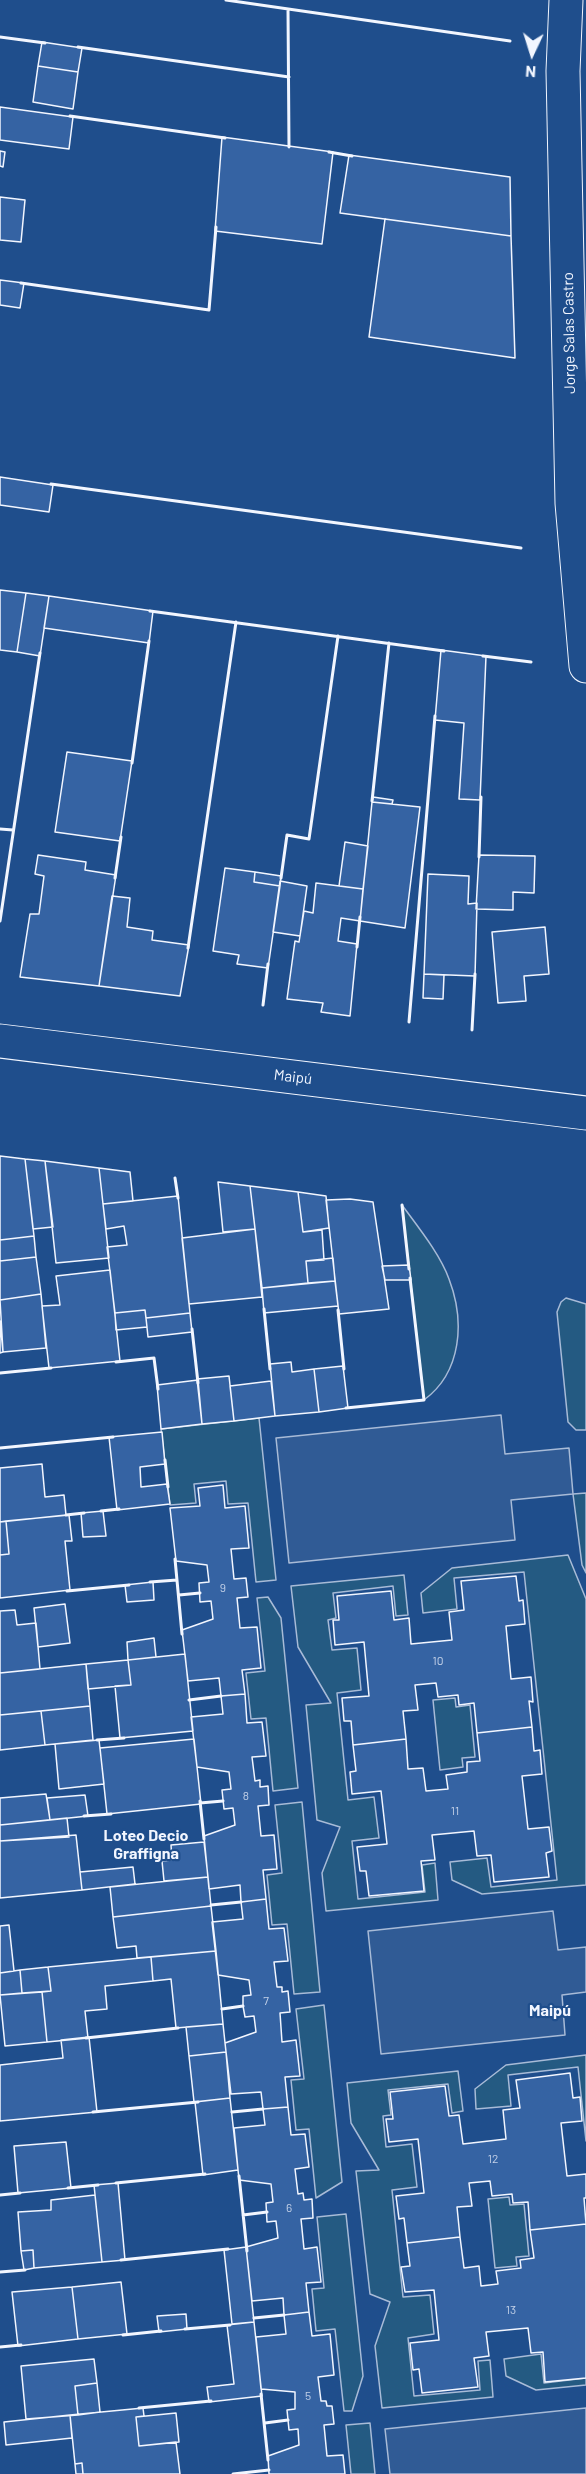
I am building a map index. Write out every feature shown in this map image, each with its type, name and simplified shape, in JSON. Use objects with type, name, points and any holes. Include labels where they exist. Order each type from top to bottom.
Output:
[{"type":"street","name":"Jorge Salas Castro","points":[[566,0],[563,71],[572,503],[586,666]]},
{"type":"street","name":"Maipú","points":[[0,1041],[586,1113]]},
{"type":"shaded area","points":[[402,1205],[440,1260],[449,1279],[457,1312],[457,1345],[453,1360],[437,1388],[424,1400]]},
{"type":"shaded area","points":[[566,1298],[586,1304],[586,1430],[576,1430],[568,1422],[557,1312],[561,1302]]},
{"type":"shaded area","points":[[501,1415],[505,1454],[569,1448],[573,1494],[511,1500],[515,1540],[289,1563],[276,1438]]},
{"type":"shaded area","points":[[259,1418],[276,1580],[256,1582],[248,1503],[228,1504],[226,1481],[194,1484],[196,1503],[170,1505],[161,1429]]},
{"type":"shaded area","points":[[586,1493],[586,1573],[582,1565],[573,1494]]},
{"type":"shaded area","points":[[568,1555],[586,1599],[586,1885],[482,1894],[452,1880],[450,1862],[487,1858],[491,1887],[557,1880],[524,1572],[454,1578],[457,1609],[423,1613],[421,1593],[452,1568]]},
{"type":"shaded area","points":[[404,1575],[408,1615],[396,1616],[393,1586],[333,1593],[336,1618],[328,1620],[332,1650],[357,1648],[361,1690],[337,1693],[348,1800],[374,1797],[379,1838],[352,1841],[358,1899],[425,1892],[422,1865],[435,1863],[438,1900],[326,1911],[322,1873],[340,1827],[317,1820],[306,1705],[331,1703],[298,1647],[291,1586]]},
{"type":"shaded area","points":[[268,1597],[281,1618],[298,1788],[273,1791],[266,1718],[251,1719],[246,1673],[265,1671],[257,1598]]},
{"type":"shaded area","points":[[455,1698],[456,1707],[470,1705],[475,1757],[462,1758],[463,1767],[440,1770],[433,1700]]},
{"type":"shaded area","points":[[302,1802],[320,1992],[294,1994],[287,1924],[272,1925],[267,1875],[282,1873],[275,1805]]},
{"type":"shaded area","points":[[553,1911],[558,1950],[586,1947],[586,1992],[562,1995],[565,2035],[381,2054],[368,1931]]},
{"type":"shaded area","points":[[324,2005],[342,2182],[316,2198],[309,2129],[296,2130],[291,2080],[304,2079],[296,2009]]},
{"type":"shaded area","points":[[586,2055],[586,2141],[578,2067],[508,2075],[511,2106],[476,2109],[475,2089],[506,2065]]},
{"type":"shaded area","points":[[458,2071],[463,2111],[452,2113],[448,2084],[388,2090],[391,2115],[383,2116],[386,2147],[412,2144],[417,2187],[392,2190],[403,2297],[430,2295],[434,2334],[408,2338],[414,2396],[480,2390],[478,2361],[490,2360],[493,2397],[382,2408],[375,2346],[390,2302],[370,2294],[356,2171],[379,2170],[351,2123],[347,2083]]},
{"type":"shaded area","points":[[509,2197],[510,2205],[524,2204],[529,2256],[516,2257],[517,2266],[495,2268],[488,2199]]},
{"type":"shaded area","points":[[346,2214],[363,2376],[352,2411],[344,2411],[335,2329],[316,2331],[312,2289],[324,2288],[317,2217]]},
{"type":"shaded area","points":[[541,2354],[544,2383],[586,2378],[586,2385],[536,2390],[506,2376],[504,2359]]},
{"type":"shaded area","points":[[586,2408],[586,2474],[390,2474],[385,2429]]},
{"type":"shaded area","points":[[370,2423],[375,2474],[351,2474],[346,2425]]},
{"type":"building","points":[[42,42],[82,48],[78,72],[38,66]]},
{"type":"building","points":[[38,66],[78,72],[73,109],[33,102]]},
{"type":"building","points":[[0,107],[73,117],[69,149],[0,140]]},
{"type":"building","points":[[222,137],[333,152],[322,244],[215,231]]},
{"type":"building","points":[[0,151],[5,152],[3,167],[0,166]]},
{"type":"building","points":[[349,155],[510,177],[511,236],[340,213]]},
{"type":"building","points":[[0,197],[25,200],[21,242],[0,240]]},
{"type":"building","points":[[385,219],[511,236],[515,358],[369,337]]},
{"type":"building","points":[[0,280],[24,283],[20,308],[0,305]]},
{"type":"building","points":[[0,477],[53,485],[49,512],[0,505]]},
{"type":"building","points":[[0,590],[26,593],[17,652],[0,650]]},
{"type":"building","points":[[26,593],[49,596],[40,656],[17,652]]},
{"type":"building","points":[[49,596],[153,611],[149,643],[44,628]]},
{"type":"building","points":[[441,650],[486,656],[480,800],[459,799],[464,723],[435,720]]},
{"type":"building","points":[[67,752],[132,761],[120,841],[55,832]]},
{"type":"building","points":[[373,797],[393,800],[392,804],[372,802]]},
{"type":"building","points":[[372,802],[420,807],[405,928],[360,921]]},
{"type":"building","points":[[345,842],[368,846],[363,889],[339,886]]},
{"type":"building","points":[[38,855],[86,862],[85,870],[116,875],[99,986],[20,977],[30,914],[39,914],[44,876],[35,874]]},
{"type":"building","points":[[479,855],[535,856],[534,893],[513,892],[513,910],[476,909]]},
{"type":"building","points":[[225,868],[255,872],[254,882],[280,886],[268,968],[237,964],[239,955],[213,951]]},
{"type":"building","points":[[255,872],[281,876],[280,886],[254,882]]},
{"type":"building","points":[[428,874],[469,876],[468,904],[477,903],[475,976],[424,974]]},
{"type":"building","points":[[280,881],[307,886],[300,936],[273,932]]},
{"type":"building","points":[[316,883],[363,889],[360,921],[341,918],[338,941],[357,944],[350,1016],[321,1012],[323,1003],[287,999],[295,941],[299,942],[304,911],[313,913]]},
{"type":"building","points":[[112,896],[130,898],[127,927],[153,931],[152,940],[189,945],[180,996],[99,986]]},
{"type":"building","points":[[545,927],[549,974],[524,976],[526,1001],[498,1003],[492,932]]},
{"type":"building","points":[[424,974],[444,975],[443,999],[423,998]]},
{"type":"building","points":[[0,1156],[25,1159],[34,1236],[0,1240]]},
{"type":"building","points":[[25,1159],[45,1161],[53,1227],[33,1229]]},
{"type":"building","points":[[45,1161],[99,1168],[109,1258],[56,1263]]},
{"type":"building","points":[[99,1168],[130,1172],[133,1201],[103,1204]]},
{"type":"building","points":[[218,1182],[250,1186],[255,1229],[223,1232]]},
{"type":"building","points":[[250,1186],[298,1192],[303,1232],[322,1230],[324,1260],[306,1261],[308,1283],[262,1288]]},
{"type":"building","points":[[298,1192],[326,1196],[329,1228],[303,1232]]},
{"type":"building","points":[[178,1196],[190,1313],[146,1318],[145,1310],[115,1313],[107,1247],[127,1245],[124,1226],[106,1229],[103,1204]]},
{"type":"building","points":[[350,1199],[373,1202],[389,1309],[339,1314],[326,1200]]},
{"type":"building","points":[[255,1229],[262,1297],[189,1304],[182,1238]]},
{"type":"building","points":[[34,1236],[36,1257],[0,1261],[0,1240]]},
{"type":"building","points":[[36,1257],[41,1294],[0,1300],[0,1261]]},
{"type":"building","points":[[333,1258],[335,1281],[308,1283],[306,1261]]},
{"type":"building","points":[[409,1265],[411,1280],[385,1280],[382,1266]]},
{"type":"building","points":[[110,1270],[120,1361],[49,1368],[42,1306],[60,1305],[56,1276]]},
{"type":"building","points":[[335,1281],[338,1306],[264,1313],[262,1288]]},
{"type":"building","points":[[41,1294],[46,1348],[3,1352],[0,1300]]},
{"type":"building","points":[[145,1310],[147,1327],[116,1330],[115,1313]]},
{"type":"building","points":[[190,1313],[192,1332],[148,1337],[146,1318]]},
{"type":"building","points":[[0,1321],[3,1352],[0,1353]]},
{"type":"building","points":[[291,1362],[292,1372],[314,1369],[319,1412],[275,1416],[270,1364]]},
{"type":"building","points":[[343,1366],[348,1408],[319,1412],[314,1369]]},
{"type":"building","points":[[229,1376],[234,1421],[202,1424],[197,1379]]},
{"type":"building","points":[[198,1380],[202,1424],[161,1429],[157,1385]]},
{"type":"building","points":[[271,1381],[275,1416],[234,1421],[230,1386]]},
{"type":"building","points":[[162,1432],[165,1464],[140,1467],[141,1487],[167,1484],[170,1504],[117,1510],[109,1437]]},
{"type":"building","points":[[42,1464],[45,1497],[64,1495],[66,1515],[0,1522],[0,1468]]},
{"type":"building","points":[[223,1485],[225,1508],[245,1506],[249,1548],[231,1549],[234,1579],[246,1578],[248,1597],[237,1598],[240,1628],[257,1627],[261,1668],[242,1670],[245,1694],[221,1696],[219,1678],[188,1681],[182,1630],[213,1619],[211,1601],[200,1602],[199,1583],[209,1582],[207,1565],[176,1561],[170,1508],[200,1506],[198,1488]]},
{"type":"building","points":[[103,1511],[106,1536],[83,1537],[81,1513]]},
{"type":"building","points":[[69,1515],[72,1541],[65,1541],[70,1590],[0,1598],[0,1555],[9,1554],[6,1521]]},
{"type":"building","points":[[6,1521],[9,1554],[0,1555],[0,1522]]},
{"type":"building","points":[[516,1576],[519,1601],[523,1600],[525,1624],[506,1626],[511,1679],[531,1677],[533,1702],[529,1701],[532,1727],[477,1733],[474,1703],[459,1705],[458,1695],[438,1697],[436,1683],[415,1685],[418,1710],[403,1711],[406,1739],[353,1745],[351,1721],[344,1721],[342,1698],[369,1696],[364,1642],[335,1645],[333,1620],[339,1620],[337,1596],[391,1591],[394,1620],[409,1618],[411,1644],[452,1640],[449,1612],[464,1610],[461,1581]]},
{"type":"building","points":[[153,1582],[154,1600],[127,1602],[125,1585]]},
{"type":"building","points":[[65,1604],[70,1643],[38,1647],[34,1608]]},
{"type":"building","points":[[15,1610],[17,1625],[36,1623],[40,1669],[0,1673],[0,1611]]},
{"type":"building","points":[[154,1638],[156,1657],[128,1660],[127,1642]]},
{"type":"building","points":[[185,1654],[193,1731],[120,1738],[115,1686],[131,1685],[128,1660]]},
{"type":"building","points":[[128,1660],[131,1685],[88,1689],[86,1664]]},
{"type":"building","points":[[86,1664],[90,1706],[0,1715],[0,1673]]},
{"type":"building","points":[[245,1694],[247,1723],[262,1722],[266,1756],[252,1757],[255,1781],[260,1780],[260,1787],[268,1786],[269,1805],[258,1806],[261,1836],[274,1835],[277,1869],[263,1870],[266,1899],[241,1902],[240,1885],[209,1889],[204,1836],[235,1825],[233,1808],[224,1809],[222,1790],[231,1789],[229,1772],[197,1767],[191,1717],[223,1714],[221,1696]]},
{"type":"building","points":[[90,1706],[93,1740],[45,1745],[41,1711]]},
{"type":"building","points":[[41,1711],[45,1745],[0,1750],[0,1715]]},
{"type":"building","points":[[532,1727],[534,1751],[540,1750],[542,1774],[522,1776],[528,1829],[549,1827],[552,1851],[546,1853],[549,1877],[494,1882],[491,1855],[477,1856],[474,1831],[432,1835],[435,1860],[421,1861],[424,1891],[369,1896],[366,1871],[360,1871],[357,1847],[387,1844],[381,1791],[352,1794],[350,1772],[356,1771],[353,1745],[406,1739],[408,1769],[423,1768],[426,1791],[448,1789],[446,1775],[467,1772],[467,1762],[480,1761],[477,1733]]},
{"type":"building","points":[[194,1739],[201,1804],[107,1814],[100,1748]]},
{"type":"building","points":[[99,1740],[104,1784],[59,1789],[55,1744]]},
{"type":"building","points":[[46,1794],[50,1820],[0,1825],[0,1798]]},
{"type":"building","points":[[85,1795],[88,1816],[50,1820],[47,1798]]},
{"type":"building","points":[[67,1818],[69,1837],[0,1841],[0,1825]]},
{"type":"building","points":[[76,1835],[82,1890],[0,1898],[0,1841]]},
{"type":"building","points":[[204,1842],[208,1877],[164,1881],[162,1861],[172,1860],[171,1845]]},
{"type":"building","points":[[133,1867],[135,1884],[82,1890],[80,1872]]},
{"type":"building","points":[[208,1877],[211,1906],[113,1917],[110,1887]]},
{"type":"building","points":[[266,1899],[269,1929],[284,1928],[288,1961],[274,1962],[277,1987],[282,1987],[282,1992],[288,1991],[290,2012],[280,2013],[282,2042],[296,2040],[300,2076],[285,2077],[288,2107],[263,2109],[261,2092],[231,2094],[225,2043],[256,2032],[254,2016],[245,2017],[243,2006],[243,1996],[251,1995],[249,1980],[218,1975],[212,1922],[243,1919],[241,1902]]},
{"type":"building","points":[[211,1906],[216,1951],[137,1958],[136,1946],[117,1948],[113,1917]]},
{"type":"building","points":[[9,1925],[14,1971],[0,1973],[0,1926]]},
{"type":"building","points":[[216,1951],[223,2024],[176,2028],[171,1979],[153,1981],[151,1957]]},
{"type":"building","points":[[151,1957],[153,1981],[105,1986],[107,2009],[85,2011],[88,2038],[47,2042],[42,1992],[51,1991],[48,1967]]},
{"type":"building","points":[[48,1967],[51,1991],[22,1993],[20,1970]]},
{"type":"building","points":[[20,1970],[22,1993],[0,1995],[0,1973]]},
{"type":"building","points":[[42,1992],[47,2042],[5,2046],[0,1995]]},
{"type":"building","points":[[223,2024],[226,2052],[189,2056],[186,2027]]},
{"type":"building","points":[[89,2037],[97,2112],[0,2121],[0,2065],[63,2058],[61,2040]]},
{"type":"building","points":[[226,2052],[230,2098],[194,2102],[189,2056]]},
{"type":"building","points":[[570,2073],[573,2098],[580,2097],[582,2121],[561,2123],[567,2176],[586,2174],[586,2198],[584,2198],[586,2224],[530,2230],[528,2202],[513,2203],[512,2194],[492,2196],[490,2181],[469,2183],[472,2206],[457,2207],[460,2237],[407,2243],[404,2218],[399,2219],[396,2196],[424,2193],[418,2139],[389,2142],[386,2119],[393,2119],[390,2092],[445,2086],[449,2116],[459,2115],[463,2144],[506,2139],[503,2110],[520,2108],[516,2080]]},
{"type":"building","points":[[230,2098],[238,2170],[203,2175],[195,2102]]},
{"type":"building","points":[[288,2107],[291,2135],[305,2134],[309,2167],[295,2169],[298,2194],[303,2193],[304,2200],[312,2199],[313,2218],[301,2219],[304,2249],[317,2247],[321,2282],[306,2283],[309,2312],[284,2315],[283,2298],[252,2301],[246,2247],[278,2238],[276,2221],[267,2222],[266,2203],[273,2202],[271,2184],[239,2180],[234,2128],[265,2125],[263,2109]]},
{"type":"building","points":[[66,2142],[71,2188],[18,2193],[14,2146]]},
{"type":"building","points":[[118,2183],[125,2260],[102,2262],[94,2185]]},
{"type":"building","points":[[95,2195],[102,2262],[34,2268],[33,2250],[21,2251],[18,2212],[51,2210],[51,2200]]},
{"type":"building","points":[[586,2224],[586,2378],[545,2382],[543,2352],[531,2353],[528,2328],[486,2332],[489,2356],[474,2358],[478,2387],[422,2393],[419,2369],[413,2370],[410,2343],[439,2340],[434,2290],[405,2292],[401,2267],[410,2266],[407,2243],[460,2237],[464,2268],[479,2266],[481,2286],[498,2284],[496,2271],[521,2268],[520,2260],[534,2258],[530,2230]]},
{"type":"building","points":[[246,2247],[254,2322],[232,2324],[224,2250]]},
{"type":"building","points":[[33,2250],[34,2268],[24,2270],[21,2251]]},
{"type":"building","points":[[121,2282],[127,2334],[78,2339],[72,2287]]},
{"type":"building","points":[[72,2287],[78,2339],[18,2346],[12,2292]]},
{"type":"building","points":[[309,2312],[312,2336],[330,2334],[334,2375],[318,2377],[321,2401],[326,2401],[327,2406],[332,2406],[334,2424],[324,2425],[327,2456],[343,2455],[345,2474],[269,2474],[268,2456],[299,2445],[298,2429],[289,2430],[287,2410],[295,2409],[295,2392],[261,2389],[256,2337],[286,2334],[284,2315]]},
{"type":"building","points":[[186,2314],[187,2329],[159,2332],[157,2316]]},
{"type":"building","points":[[254,2322],[262,2396],[209,2402],[207,2387],[234,2384],[227,2325]]},
{"type":"building","points":[[94,2359],[97,2383],[75,2386],[78,2415],[26,2419],[21,2366]]},
{"type":"building","points":[[97,2383],[100,2412],[78,2415],[75,2386]]},
{"type":"building","points":[[143,2408],[144,2416],[136,2417],[139,2446],[176,2442],[180,2474],[83,2474],[82,2463],[75,2464],[70,2415]]},
{"type":"building","points":[[176,2413],[179,2442],[139,2446],[136,2417]]},
{"type":"building","points":[[70,2415],[72,2438],[6,2445],[4,2422]]},
{"type":"building","points":[[82,2463],[83,2474],[76,2474],[75,2464]]},
{"type":"wall","points":[[226,0],[510,41]]},
{"type":"wall","points":[[288,9],[289,147]]},
{"type":"wall","points":[[0,37],[45,43]]},
{"type":"wall","points":[[78,47],[289,77]]},
{"type":"wall","points":[[70,116],[225,138]]},
{"type":"wall","points":[[329,152],[352,156]]},
{"type":"wall","points":[[21,283],[209,310],[216,227]]},
{"type":"wall","points":[[51,484],[521,548]]},
{"type":"wall","points":[[150,611],[444,651]]},
{"type":"wall","points":[[188,948],[236,622]]},
{"type":"wall","points":[[281,878],[287,835],[309,839],[338,636]]},
{"type":"wall","points":[[132,763],[149,641]]},
{"type":"wall","points":[[372,801],[389,643]]},
{"type":"wall","points":[[0,921],[40,653]]},
{"type":"wall","points":[[483,656],[531,662]]},
{"type":"wall","points":[[409,1022],[435,716]]},
{"type":"wall","points":[[479,857],[481,797]]},
{"type":"wall","points":[[0,829],[13,830]]},
{"type":"wall","points":[[115,878],[121,837]]},
{"type":"wall","points":[[357,947],[360,917]]},
{"type":"wall","points":[[263,1005],[268,964]]},
{"type":"wall","points":[[472,1030],[475,974]]},
{"type":"wall","points":[[175,1178],[178,1198]]},
{"type":"wall","points":[[402,1205],[409,1269]]},
{"type":"wall","points":[[346,1408],[424,1400],[410,1278]]},
{"type":"wall","points":[[264,1309],[270,1369]]},
{"type":"wall","points":[[338,1310],[344,1369]]},
{"type":"wall","points":[[192,1329],[198,1383]]},
{"type":"wall","points":[[116,1362],[154,1358],[158,1389]]},
{"type":"wall","points":[[0,1373],[51,1368]]},
{"type":"wall","points":[[0,1448],[113,1437]]},
{"type":"wall","points":[[165,1460],[168,1487]]},
{"type":"wall","points":[[101,1511],[119,1509]]},
{"type":"wall","points":[[66,1515],[84,1513]]},
{"type":"wall","points":[[175,1559],[182,1634]]},
{"type":"wall","points":[[150,1582],[177,1580]]},
{"type":"wall","points":[[67,1591],[129,1585]]},
{"type":"wall","points":[[179,1595],[200,1593]]},
{"type":"wall","points":[[189,1700],[221,1696]]},
{"type":"wall","points":[[97,1740],[124,1738]]},
{"type":"wall","points":[[200,1801],[204,1839]]},
{"type":"wall","points":[[200,1803],[223,1801]]},
{"type":"wall","points":[[84,1816],[111,1814]]},
{"type":"wall","points":[[211,1905],[241,1902]]},
{"type":"wall","points":[[222,2009],[243,2006]]},
{"type":"wall","points":[[86,2038],[178,2028]]},
{"type":"wall","points":[[93,2112],[198,2102]]},
{"type":"wall","points":[[232,2112],[263,2109]]},
{"type":"wall","points":[[116,2183],[205,2174]]},
{"type":"wall","points":[[239,2176],[247,2251]]},
{"type":"wall","points":[[68,2188],[98,2185]]},
{"type":"wall","points":[[0,2195],[20,2193]]},
{"type":"wall","points":[[243,2215],[267,2212]]},
{"type":"wall","points":[[121,2260],[228,2249]]},
{"type":"wall","points":[[0,2272],[25,2270]]},
{"type":"wall","points":[[254,2318],[284,2315]]},
{"type":"wall","points":[[185,2329],[230,2325]]},
{"type":"wall","points":[[123,2335],[161,2331]]},
{"type":"wall","points":[[0,2347],[21,2345]]},
{"type":"wall","points":[[261,2394],[268,2460]]},
{"type":"wall","points":[[139,2408],[211,2401]]},
{"type":"wall","points":[[265,2423],[288,2420]]},
{"type":"wall","points":[[233,2474],[269,2470]]},
{"type":"district","name":"Loteo Decio Graffigna","points":[[146,1845]]},
{"type":"district","name":"Maipú","points":[[550,2011]]}]
